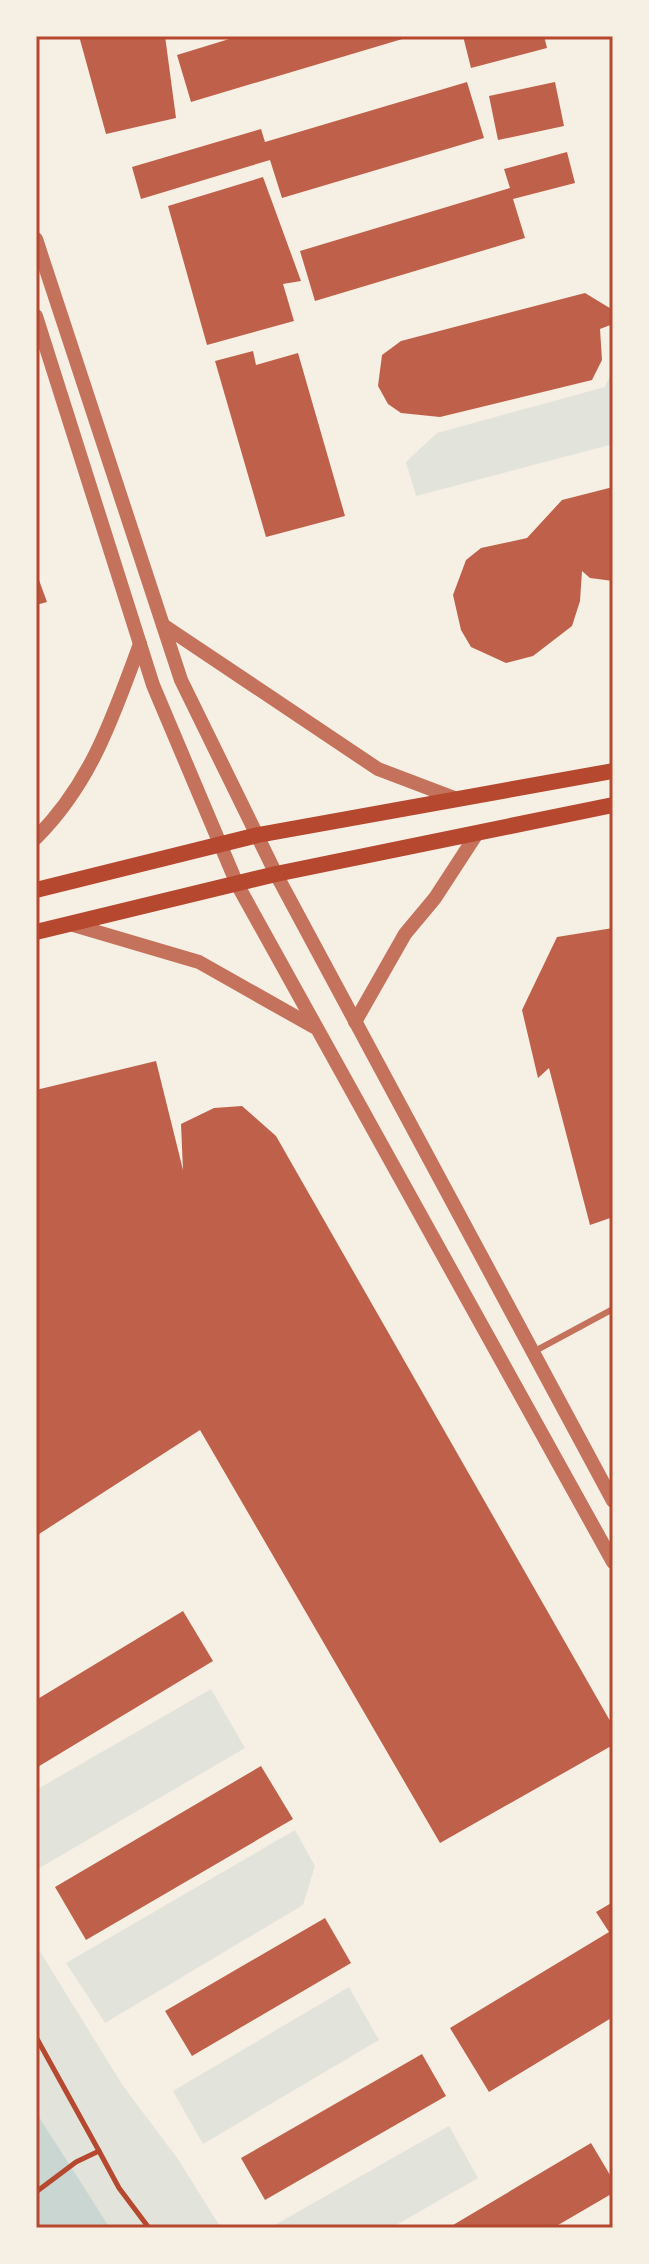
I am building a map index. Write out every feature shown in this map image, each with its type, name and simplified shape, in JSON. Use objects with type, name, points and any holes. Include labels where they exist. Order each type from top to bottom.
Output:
[{"type":"main road","points":[[36,890],[258,835],[613,771]]},
{"type":"main road","points":[[36,932],[276,874],[613,805]]},
{"type":"street","points":[[36,239],[181,680],[276,874],[613,1501]]},
{"type":"street","points":[[36,316],[153,685],[237,884],[613,1562]]},
{"type":"street","points":[[163,625],[378,769],[458,799]]},
{"type":"street","points":[[36,838],[57,817],[101,751],[140,644]]},
{"type":"street","points":[[355,1022],[405,934],[435,898],[478,832]]},
{"type":"street","points":[[69,924],[199,962],[317,1028]]},
{"type":"lane","points":[[533,1352],[613,1309]]},
{"type":"path","points":[[36,2037],[119,2188],[149,2228]]},
{"type":"path","points":[[36,2192],[76,2162],[99,2151]]},
{"type":"shaded area","points":[[613,369],[613,444],[416,496],[406,462],[437,433],[605,387]]},
{"type":"shaded area","points":[[211,1689],[245,1748],[36,1870],[36,1790]]},
{"type":"shaded area","points":[[295,1830],[315,1866],[303,1905],[105,2023],[66,1963]]},
{"type":"shaded area","points":[[36,1945],[123,2086],[178,2159],[221,2228],[110,2228],[36,2112]]},
{"type":"shaded area","points":[[349,1987],[379,2040],[203,2144],[173,2091]]},
{"type":"shaded area","points":[[36,2112],[110,2228],[36,2228]]},
{"type":"shaded area","points":[[449,2126],[478,2178],[391,2228],[273,2226]]},
{"type":"building","points":[[79,36],[165,36],[176,118],[106,134]]},
{"type":"building","points":[[239,36],[409,37],[191,102],[177,55]]},
{"type":"building","points":[[463,36],[544,36],[547,48],[471,68]]},
{"type":"building","points":[[467,82],[484,138],[282,198],[270,160],[141,199],[132,167],[261,129],[265,142]]},
{"type":"building","points":[[555,82],[564,126],[498,140],[489,96]]},
{"type":"building","points":[[567,152],[575,183],[513,199],[525,238],[315,301],[300,251],[510,188],[504,169]]},
{"type":"building","points":[[263,177],[301,281],[283,284],[294,321],[207,345],[168,206]]},
{"type":"building","points":[[585,293],[613,310],[613,324],[600,329],[602,360],[592,380],[440,417],[401,413],[388,404],[378,386],[382,355],[401,341]]},
{"type":"building","points":[[253,351],[256,365],[298,353],[345,516],[266,537],[215,361]]},
{"type":"building","points":[[613,487],[613,581],[590,578],[582,571],[580,601],[572,626],[533,656],[506,663],[471,647],[461,630],[453,595],[466,560],[481,548],[527,538],[562,500]]},
{"type":"building","points":[[36,572],[47,602],[36,605]]},
{"type":"building","points":[[613,928],[613,1217],[590,1225],[549,1068],[538,1078],[522,1010],[557,937]]},
{"type":"building","points":[[156,1061],[183,1170],[181,1124],[214,1108],[242,1106],[276,1136],[613,1726],[613,1745],[440,1843],[200,1430],[36,1536],[36,1090]]},
{"type":"building","points":[[183,1611],[213,1661],[36,1768],[36,1700]]},
{"type":"building","points":[[261,1766],[293,1819],[86,1940],[55,1887]]},
{"type":"building","points":[[613,1902],[613,2017],[489,2092],[450,2028],[609,1932],[596,1912]]},
{"type":"building","points":[[325,1918],[351,1963],[192,2056],[165,2011]]},
{"type":"building","points":[[422,2054],[446,2096],[265,2200],[241,2158]]},
{"type":"building","points":[[591,2143],[613,2180],[613,2193],[553,2228],[448,2228]]}]
